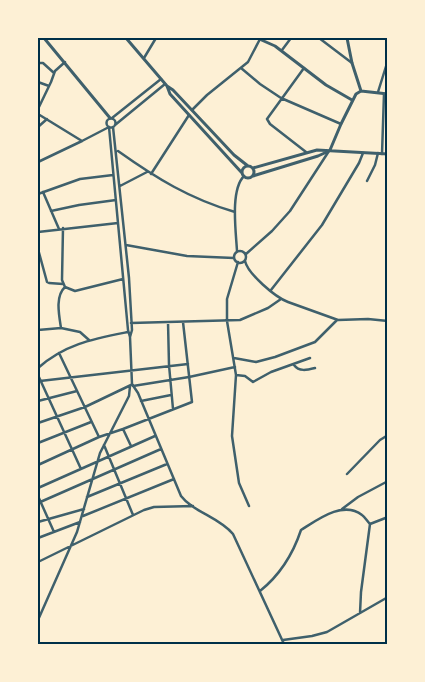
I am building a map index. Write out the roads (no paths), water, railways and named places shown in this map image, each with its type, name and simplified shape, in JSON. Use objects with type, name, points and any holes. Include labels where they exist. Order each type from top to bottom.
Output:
[{"type":"street","points":[[38,620],[81,522],[97,462],[104,444],[130,394],[132,385],[131,323],[126,245],[115,121],[44,38]]},
{"type":"street","points":[[126,38],[166,85],[170,94],[243,174],[249,178],[318,156],[330,150]]},
{"type":"street","points":[[144,58],[156,38]]},
{"type":"street","points":[[192,110],[207,95],[241,68],[251,57],[258,38],[282,50],[326,85],[352,100]]},
{"type":"street","points":[[282,50],[291,38]]},
{"type":"street","points":[[319,38],[352,63]]},
{"type":"street","points":[[347,38],[352,63],[361,91]]},
{"type":"street","points":[[378,92],[388,60]]},
{"type":"street","points":[[38,109],[54,73],[65,62]]},
{"type":"street","points":[[38,63],[43,63],[54,73]]},
{"type":"street","points":[[241,68],[281,98],[340,124]]},
{"type":"street","points":[[304,68],[268,116],[267,121],[306,152]]},
{"type":"street","points":[[130,337],[109,127],[106,122],[161,79]]},
{"type":"street","points":[[38,82],[49,86]]},
{"type":"street","points":[[166,85],[174,90],[234,155],[253,168],[317,150],[388,154]]},
{"type":"street","points":[[38,162],[114,126],[166,85]]},
{"type":"street","points":[[367,181],[380,153],[386,94],[361,91],[352,100],[330,150],[290,211],[272,231],[246,254],[244,261],[249,270],[281,299],[337,320],[368,319],[388,321]]},
{"type":"street","points":[[137,98],[141,104]]},
{"type":"street","points":[[38,114],[82,141]]},
{"type":"street","points":[[151,174],[189,115]]},
{"type":"street","points":[[38,127],[47,119]]},
{"type":"street","points":[[117,151],[147,172],[188,195],[235,212]]},
{"type":"street","points":[[270,290],[324,221],[359,163],[363,152]]},
{"type":"street","points":[[234,258],[237,251],[235,212],[238,184],[244,168],[248,166]]},
{"type":"street","points":[[253,168],[255,172],[253,176]]},
{"type":"street","points":[[120,186],[147,172]]},
{"type":"street","points":[[38,194],[80,179],[114,175]]},
{"type":"street","points":[[43,192],[59,229]]},
{"type":"street","points":[[52,211],[79,204],[116,200]]},
{"type":"street","points":[[38,232],[118,223]]},
{"type":"street","points":[[60,328],[59,296],[64,285],[63,228]]},
{"type":"street","points":[[126,245],[198,257],[234,258],[238,262]]},
{"type":"street","points":[[38,249],[47,282],[49,283],[64,285],[75,291],[123,279]]},
{"type":"street","points":[[237,251],[242,251],[246,254]]},
{"type":"street","points":[[238,262],[244,261]]},
{"type":"street","points":[[238,262],[228,290],[227,321],[236,375],[232,436],[239,483],[250,506]]},
{"type":"street","points":[[131,323],[240,320],[281,299]]},
{"type":"street","points":[[234,358],[256,362],[275,357],[315,342],[337,320]]},
{"type":"street","points":[[168,322],[173,409]]},
{"type":"street","points":[[38,465],[98,437],[192,402],[183,322]]},
{"type":"street","points":[[38,330],[60,328],[80,332],[89,340]]},
{"type":"street","points":[[38,368],[59,353],[89,340],[128,332]]},
{"type":"street","points":[[59,353],[98,437]]},
{"type":"street","points":[[236,375],[245,376],[253,382],[271,372],[310,358]]},
{"type":"street","points":[[40,381],[188,364]]},
{"type":"street","points":[[294,365],[296,368],[306,371],[315,368]]},
{"type":"street","points":[[38,423],[85,408],[132,385],[189,378],[235,367]]},
{"type":"street","points":[[281,370],[287,372]]},
{"type":"street","points":[[38,375],[80,469]]},
{"type":"street","points":[[132,385],[141,401],[167,464],[184,499],[223,524],[233,534],[284,644]]},
{"type":"street","points":[[38,401],[77,391]]},
{"type":"street","points":[[141,401],[171,396]]},
{"type":"street","points":[[38,443],[91,422]]},
{"type":"street","points":[[123,429],[131,446]]},
{"type":"street","points":[[347,474],[380,440],[388,435]]},
{"type":"street","points":[[38,488],[155,436]]},
{"type":"street","points":[[104,444],[134,515]]},
{"type":"street","points":[[39,502],[161,449]]},
{"type":"street","points":[[87,498],[167,464]]},
{"type":"street","points":[[83,516],[174,479]]},
{"type":"street","points":[[341,510],[358,497],[388,481]]},
{"type":"street","points":[[38,496],[39,502],[54,532]]},
{"type":"street","points":[[38,562],[154,507],[193,506]]},
{"type":"street","points":[[38,522],[85,509]]},
{"type":"street","points":[[260,591],[270,583],[283,567],[296,545],[300,530],[334,511],[341,510],[361,514],[370,524],[360,613]]},
{"type":"street","points":[[370,524],[388,517]]},
{"type":"street","points":[[38,538],[81,522]]},
{"type":"street","points":[[282,640],[319,635],[337,627],[388,597]]}]
